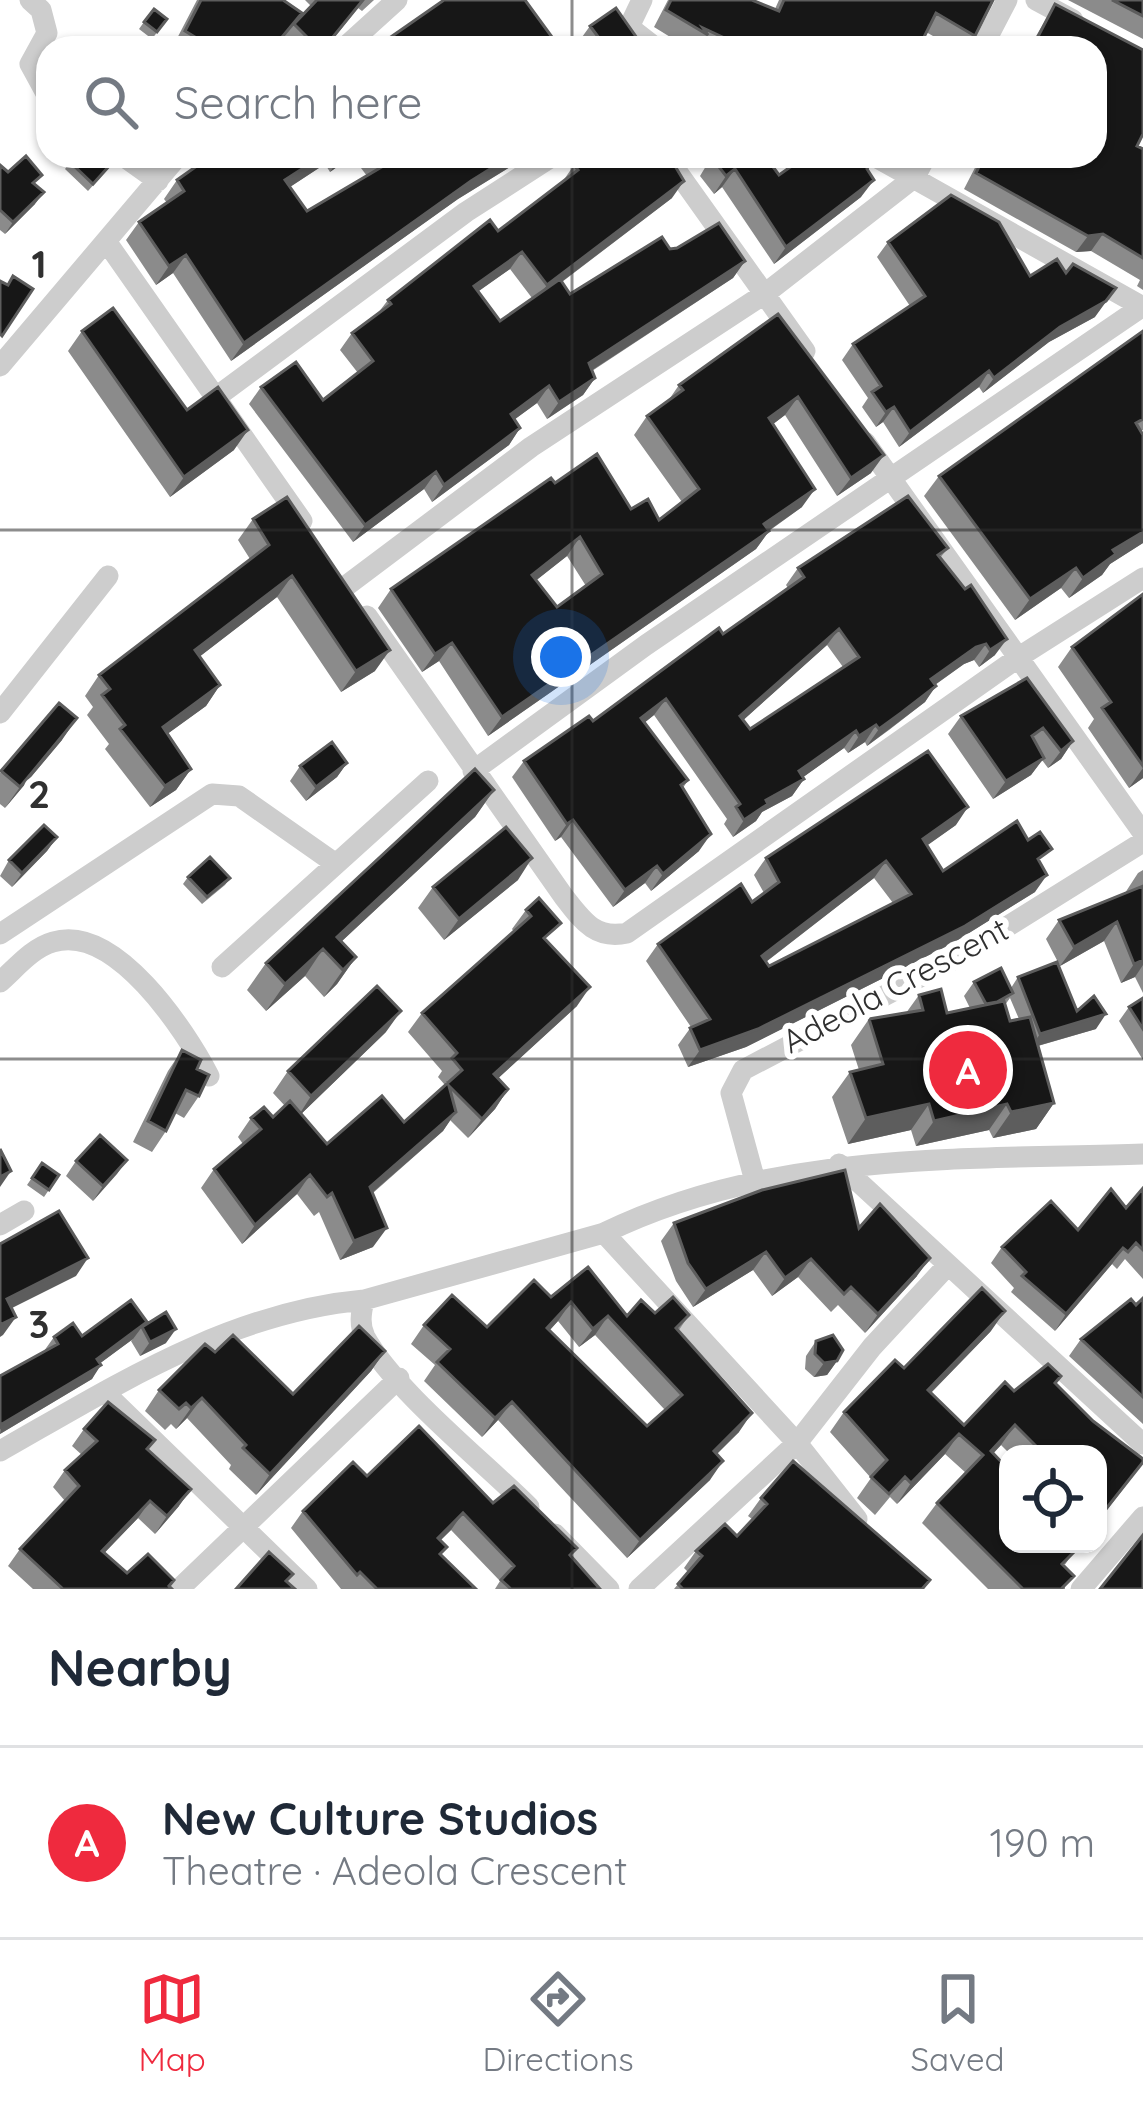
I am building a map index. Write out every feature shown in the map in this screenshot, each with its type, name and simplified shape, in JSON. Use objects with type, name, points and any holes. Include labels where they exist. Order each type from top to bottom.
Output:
[{"type":"street","points":[[30,0],[40,10],[45,36]]},
{"type":"street","points":[[357,36],[397,0]]},
{"type":"street","points":[[641,36],[629,27],[642,0]]},
{"type":"street","points":[[988,36],[1007,0]]},
{"type":"street","points":[[1036,0],[1089,28]]},
{"type":"street","points":[[140,168],[158,181]]},
{"type":"street","points":[[0,366],[168,168]]},
{"type":"street","points":[[219,395],[466,212],[534,168]]},
{"type":"street","points":[[675,168],[816,368]]},
{"type":"street","points":[[473,771],[646,645],[1143,307],[897,168]]},
{"type":"street","points":[[333,566],[531,448],[766,293],[915,177],[920,168]]},
{"type":"street","points":[[108,244],[219,395],[473,771],[588,928],[614,936],[627,933],[1019,657],[1143,578]]},
{"type":"street","points":[[853,424],[1019,657],[1136,806],[1143,832]]},
{"type":"street","points":[[0,712],[109,576]]},
{"type":"street","points":[[221,967],[428,781]]},
{"type":"street","points":[[0,934],[212,794],[239,796],[336,864]]},
{"type":"street","name":"Adeola Crescent","points":[[754,1179],[731,1093],[743,1070],[765,1054],[960,956],[1143,842]]},
{"type":"street","points":[[0,982],[50,942],[78,940],[114,954],[175,1023],[209,1076]]},
{"type":"street","points":[[0,1451],[146,1368],[252,1323],[316,1304],[364,1300],[604,1233],[640,1215],[754,1179],[839,1164],[1143,1154]]},
{"type":"street","points":[[839,1164],[1143,1444]]},
{"type":"street","points":[[0,1226],[24,1211]]},
{"type":"street","points":[[604,1233],[797,1444],[841,1503],[868,1530]]},
{"type":"street","points":[[639,1589],[797,1444],[872,1346],[946,1267]]},
{"type":"street","points":[[364,1300],[360,1318],[364,1336],[399,1378],[609,1589]]},
{"type":"street","points":[[178,1589],[399,1378]]},
{"type":"street","points":[[104,1392],[307,1589]]},
{"type":"street","points":[[1081,1589],[1143,1517]]},
{"type":"building","points":[[201,0],[283,0],[302,13],[283,36],[193,36],[185,31]]},
{"type":"building","points":[[317,0],[363,0],[334,36],[306,36],[294,24]]},
{"type":"building","points":[[444,0],[525,0],[551,36],[392,36]]},
{"type":"building","points":[[671,0],[752,0],[779,11],[784,0],[993,0],[975,36],[936,13],[924,36],[720,36],[703,28],[708,35],[666,10]]},
{"type":"building","points":[[1112,0],[1143,0],[1143,16]]},
{"type":"building","points":[[1055,4],[1143,50],[1143,134],[1137,146],[1143,149],[1143,258],[1103,234],[1088,236],[976,173],[978,168],[1107,168],[1107,36],[1038,36]]},
{"type":"building","points":[[616,8],[636,36],[598,36],[590,26]]},
{"type":"building","points":[[154,9],[167,19],[157,32],[144,22]]},
{"type":"building","points":[[26,156],[42,175],[33,183],[44,192],[13,222],[0,210],[0,165],[8,172]]},
{"type":"building","points":[[76,168],[107,168],[93,184]]},
{"type":"building","points":[[194,168],[304,168],[285,180],[307,211],[380,168],[492,168],[244,343],[186,255],[169,266],[139,222],[184,191],[177,180]]},
{"type":"building","points":[[676,168],[684,181],[547,285],[522,252],[474,286],[500,321],[560,279],[570,294],[662,237],[670,249],[677,248],[719,223],[745,261],[589,363],[595,378],[559,402],[549,386],[511,414],[520,428],[444,485],[436,472],[365,525],[261,387],[296,362],[323,400],[373,361],[352,333],[391,304],[388,300],[490,220],[498,231],[578,170]]},
{"type":"building","points":[[720,168],[774,168],[779,175],[789,168],[868,168],[874,180],[786,247],[735,169],[726,176]]},
{"type":"building","points":[[951,195],[999,222],[1030,276],[1057,259],[1066,273],[1073,264],[1116,288],[1106,301],[1060,327],[994,378],[989,371],[910,432],[894,407],[886,412],[872,392],[881,386],[853,344],[925,296],[888,242]]},
{"type":"building","points":[[13,276],[33,289],[2,336],[0,281],[8,285]]},
{"type":"building","points":[[113,308],[187,410],[218,387],[248,430],[184,477],[82,331]]},
{"type":"building","points":[[778,314],[884,455],[851,478],[798,397],[769,418],[815,489],[764,524],[769,531],[502,717],[452,643],[435,654],[391,589],[551,478],[555,483],[597,454],[631,509],[648,499],[659,520],[699,489],[647,416],[683,390],[679,385]],"holes":[[[580,537],[602,574],[557,607],[532,575]]]},
{"type":"building","points":[[1143,331],[1143,419],[1136,423],[1143,435],[1143,532],[1113,550],[1116,554],[1083,578],[1076,568],[1030,599],[939,476]]},
{"type":"building","points":[[908,496],[948,548],[938,555],[965,589],[971,585],[1007,639],[990,650],[986,644],[976,647],[931,679],[936,686],[901,713],[879,729],[876,725],[859,736],[856,731],[799,771],[804,779],[766,800],[768,804],[744,820],[736,807],[740,804],[666,699],[641,718],[688,780],[681,785],[711,834],[663,874],[657,866],[625,890],[573,820],[567,824],[524,761],[589,716],[593,721],[719,628],[723,634],[804,577],[798,568]],"holes":[[[839,629],[859,657],[750,729],[740,716]]]},
{"type":"building","points":[[287,497],[390,650],[356,671],[292,576],[195,650],[220,685],[163,727],[191,769],[165,786],[120,729],[125,725],[102,695],[110,689],[99,675],[269,545],[253,519]]},
{"type":"building","points":[[1143,594],[1143,766],[1102,708],[1111,702],[1072,647]]},
{"type":"building","points":[[1027,678],[1073,741],[1061,751],[1043,728],[1032,736],[1044,758],[1006,781],[961,716]]},
{"type":"building","points":[[59,703],[77,718],[20,787],[1,771]]},
{"type":"building","points":[[332,742],[347,763],[316,787],[300,766]]},
{"type":"building","points":[[928,751],[968,807],[923,839],[943,871],[1017,821],[1028,840],[1040,832],[1052,849],[1038,859],[1047,875],[965,926],[758,1029],[700,1050],[690,1028],[710,1019],[658,944],[741,884],[752,902],[779,882],[766,858]],"holes":[[[886,861],[911,894],[769,966],[762,956]]]},
{"type":"building","points":[[475,769],[494,790],[337,937],[356,957],[343,970],[323,949],[285,984],[266,963]]},
{"type":"building","points":[[44,825],[57,837],[22,873],[9,860]]},
{"type":"building","points":[[506,827],[532,858],[459,919],[433,887]]},
{"type":"building","points":[[210,857],[230,878],[207,897],[188,877]]},
{"type":"building","points":[[1143,886],[1143,960],[1134,964],[1117,922],[1074,947],[1059,920]]},
{"type":"building","points":[[539,898],[561,923],[544,938],[590,987],[494,1074],[508,1089],[482,1119],[449,1086],[456,1112],[370,1187],[387,1228],[354,1241],[332,1193],[327,1197],[310,1175],[255,1225],[214,1169],[261,1129],[251,1118],[264,1107],[273,1117],[290,1101],[327,1144],[382,1096],[404,1122],[462,1070],[452,1058],[457,1053],[422,1013],[531,916],[526,910]]},
{"type":"building","points":[[1057,962],[1077,1011],[1094,996],[1106,1014],[1040,1034],[1018,977]]},
{"type":"building","points":[[1001,968],[1013,993],[986,1004],[974,982]]},
{"type":"building","points":[[377,986],[401,1011],[311,1096],[288,1071]]},
{"type":"building","points":[[941,989],[947,1013],[1004,1001],[1010,1021],[1030,1017],[1054,1103],[1011,1112],[1007,1104],[934,1121],[929,1104],[866,1118],[850,1072],[883,1064],[869,1019],[923,1010],[919,995]]},
{"type":"building","points":[[1143,998],[1143,1029],[1129,1007]]},
{"type":"building","points":[[182,1050],[201,1060],[197,1069],[209,1075],[199,1096],[186,1090],[166,1131],[148,1121]]},
{"type":"building","points":[[100,1135],[127,1160],[103,1186],[76,1161]]},
{"type":"building","points":[[0,1149],[11,1171],[0,1177]]},
{"type":"building","points":[[42,1163],[59,1175],[49,1190],[32,1178]]},
{"type":"building","points":[[845,1170],[859,1228],[880,1204],[930,1258],[878,1314],[851,1287],[844,1294],[811,1259],[785,1278],[766,1252],[706,1289],[688,1263],[674,1223],[762,1190]]},
{"type":"building","points":[[1143,1188],[1143,1250],[1136,1243],[1128,1252],[1123,1248],[1066,1314],[1022,1276],[1026,1272],[1002,1247],[1051,1201],[1078,1230],[1111,1189],[1126,1208]]},
{"type":"building","points":[[59,1211],[88,1258],[7,1299],[16,1317],[0,1325],[0,1244]]},
{"type":"building","points":[[588,1267],[627,1316],[641,1300],[655,1313],[673,1297],[689,1315],[676,1328],[752,1413],[714,1451],[723,1461],[640,1540],[512,1402],[495,1418],[437,1362],[450,1349],[424,1325],[452,1295],[487,1327],[534,1280],[551,1297]],"holes":[[[571,1302],[593,1329],[608,1316],[682,1395],[647,1426],[547,1328]]]},
{"type":"building","points":[[982,1288],[1005,1311],[928,1390],[964,1425],[1005,1382],[1014,1391],[1048,1364],[1061,1376],[1055,1383],[1093,1421],[1143,1459],[1107,1508],[1107,1445],[1035,1445],[1015,1425],[991,1451],[999,1459],[999,1553],[1073,1553],[1062,1564],[1074,1576],[1061,1589],[1023,1589],[937,1503],[983,1455],[959,1434],[911,1483],[905,1477],[889,1494],[871,1477],[887,1460],[844,1412],[895,1360],[904,1368]]},
{"type":"building","points":[[1143,1298],[1143,1397],[1081,1339],[1131,1299],[1136,1305]]},
{"type":"building","points":[[131,1300],[147,1322],[97,1359],[101,1365],[0,1429],[0,1376],[58,1344],[54,1337],[73,1323],[82,1336]]},
{"type":"building","points":[[166,1312],[176,1329],[150,1342],[142,1327]]},
{"type":"building","points":[[359,1326],[385,1351],[270,1474],[202,1398],[191,1408],[186,1403],[179,1409],[159,1390],[205,1344],[215,1352],[233,1335],[293,1394]]},
{"type":"building","points":[[833,1335],[843,1350],[837,1361],[824,1363],[815,1354],[816,1341]]},
{"type":"building","points":[[108,1402],[155,1440],[147,1449],[191,1489],[167,1516],[150,1501],[102,1551],[127,1573],[148,1554],[174,1580],[172,1589],[63,1589],[20,1549],[79,1486],[65,1470],[97,1441],[84,1429]]},
{"type":"building","points":[[419,1426],[493,1503],[514,1486],[577,1548],[570,1555],[600,1589],[511,1589],[501,1580],[514,1566],[463,1513],[438,1538],[447,1547],[440,1554],[476,1589],[377,1589],[360,1572],[357,1575],[303,1511],[353,1462],[367,1476]]},
{"type":"building","points":[[793,1461],[930,1580],[922,1589],[683,1589],[678,1584],[702,1556],[696,1551],[725,1524],[737,1536],[767,1504],[761,1498]]},
{"type":"building","points":[[1143,1535],[1143,1589],[1100,1589]]},
{"type":"building","points":[[269,1552],[293,1574],[286,1581],[295,1589],[236,1589]]},
{"type":"place","name":"New Culture Studios","points":[[968,1070]]}]
